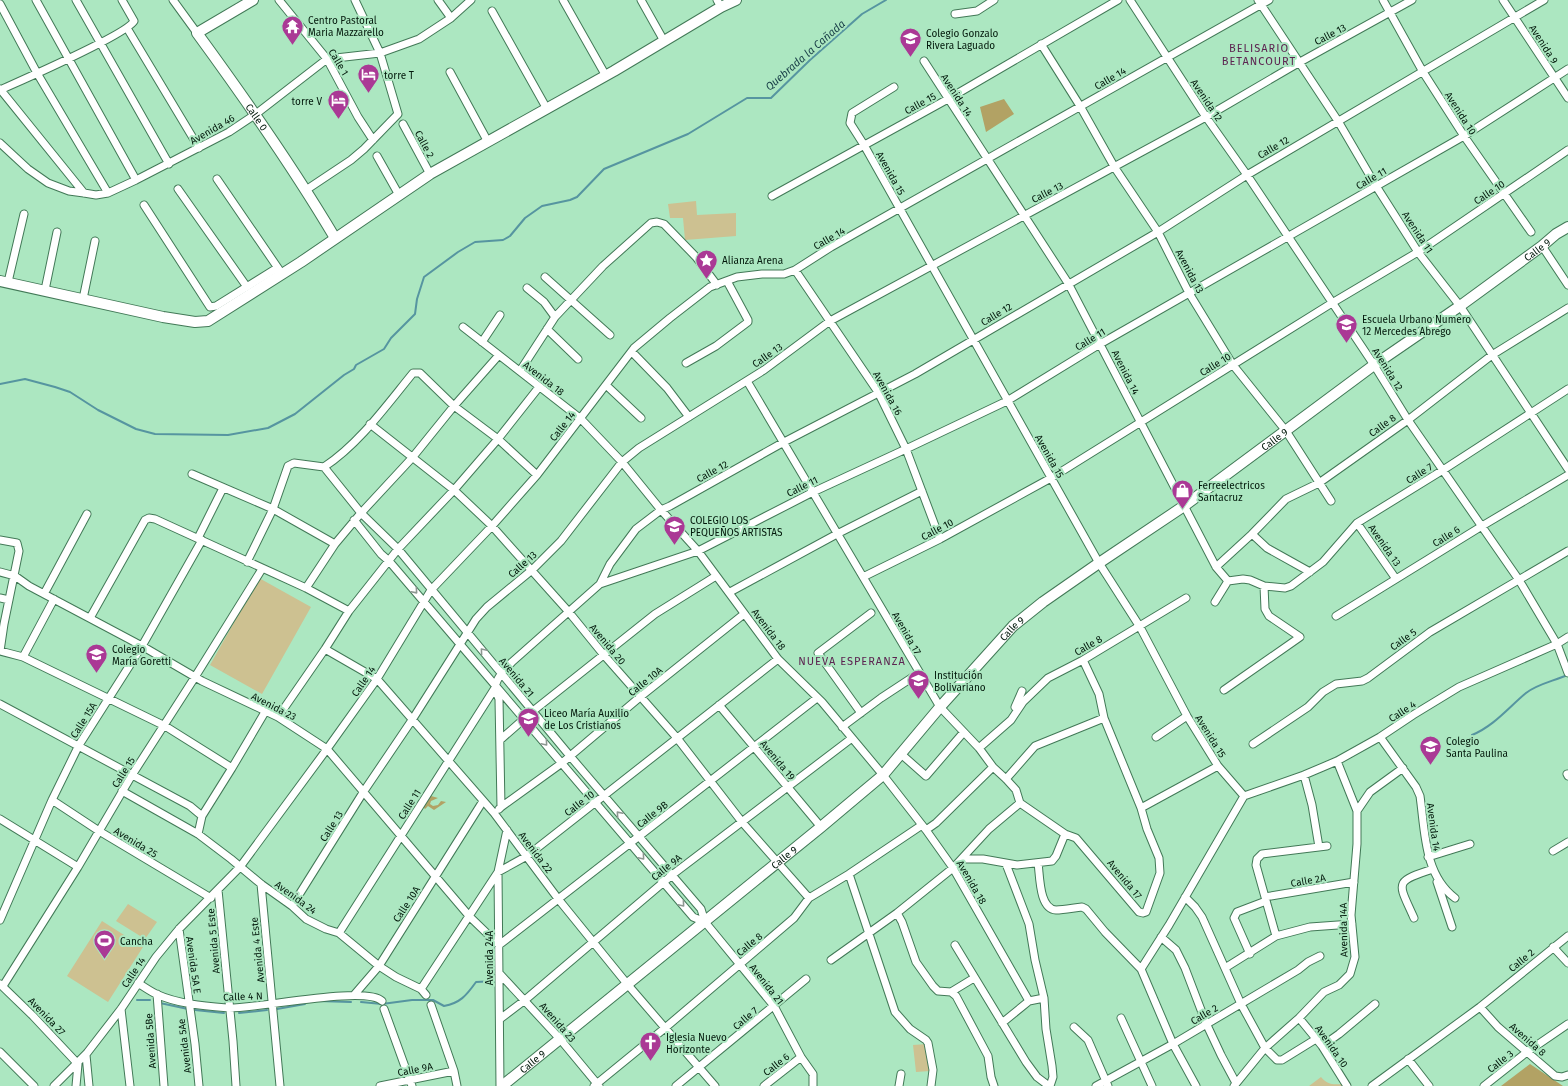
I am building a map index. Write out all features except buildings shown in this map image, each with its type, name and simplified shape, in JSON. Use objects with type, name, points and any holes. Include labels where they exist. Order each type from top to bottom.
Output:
[{"type":"street","points":[[36,0],[136,180]]},
{"type":"street","points":[[76,0],[169,164]]},
{"type":"street","points":[[84,193],[0,90],[100,43],[127,28],[134,20],[122,0]]},
{"type":"street","name":"Calle 0","points":[[173,0],[256,114],[306,190],[335,238]]},
{"type":"street","points":[[197,33],[253,0]]},
{"type":"street","name":"Calle 1","points":[[279,0],[327,60],[358,117],[373,140]]},
{"type":"street","points":[[306,190],[351,160],[398,114],[380,53],[355,0]]},
{"type":"street","points":[[438,0],[451,18]]},
{"type":"street","name":"Avenida 46","points":[[0,143],[28,169],[48,183],[69,191],[96,195],[108,193],[169,164],[229,132],[256,114],[327,60],[380,53],[419,39],[451,18],[471,0]]},
{"type":"street","points":[[563,0],[606,76]]},
{"type":"street","points":[[641,0],[664,41]]},
{"type":"street","points":[[24,214],[4,281],[163,317],[195,322],[208,321],[280,271],[335,238],[430,174],[606,76],[664,41],[719,4],[736,0]]},
{"type":"street","points":[[956,14],[978,11],[988,6],[994,0]]},
{"type":"street","name":"Calle 15","points":[[772,196],[948,99],[1118,0]]},
{"type":"street","name":"Avenida 12","points":[[1130,0],[1206,117],[1247,174],[1374,365],[1408,420],[1519,580],[1557,644],[1568,673]]},
{"type":"street","name":"Calle 14","points":[[54,1086],[86,1055],[121,1009],[156,957],[179,929],[240,867],[377,679],[431,590],[492,526],[537,475],[632,352],[670,318],[710,287],[737,277],[762,274],[784,274],[795,270],[1167,57],[1260,2],[1269,0]]},
{"type":"street","name":"Avenida 10","points":[[1383,0],[1424,72],[1464,136],[1530,232]]},
{"type":"street","name":"Calle 13","points":[[292,906],[364,791],[412,720],[476,619],[487,607],[532,570],[561,541],[622,462],[639,448],[764,370],[830,321],[1024,215],[1115,168],[1412,0]]},
{"type":"street","name":"Avenida 9","points":[[1503,0],[1568,98]]},
{"type":"street","name":"Calle 12","points":[[495,686],[502,674],[512,662],[600,584],[610,564],[636,529],[661,510],[784,442],[915,374],[1068,283],[1158,232],[1247,174],[1424,72],[1544,0]]},
{"type":"street","name":"Avenida 11","points":[[1260,2],[1338,121],[1376,186],[1418,252],[1460,306],[1568,469]]},
{"type":"street","points":[[0,4],[37,73],[108,193]]},
{"type":"street","points":[[492,11],[547,109]]},
{"type":"street","points":[[127,28],[199,148]]},
{"type":"street","name":"Avenida 13","points":[[1041,44],[1080,106],[1115,168],[1158,232],[1190,293],[1233,364],[1286,431],[1331,501]]},
{"type":"street","name":"Avenida 14","points":[[924,62],[1068,283],[1216,567],[1228,581]]},
{"type":"street","name":"Calle 11","points":[[600,584],[698,551],[813,492],[1007,400],[1100,344],[1464,136],[1568,69]]},
{"type":"street","points":[[450,72],[488,142]]},
{"type":"street","name":"Avenida 15","points":[[894,87],[852,113],[850,123],[932,265],[1099,563],[1140,626],[1187,716],[1218,766],[1244,796]]},
{"type":"street","name":"Calle 2","points":[[403,124],[430,174]]},
{"type":"street","name":"Calle 10","points":[[863,577],[940,539],[1051,478],[1332,303],[1418,252],[1568,150]]},
{"type":"street","points":[[377,156],[400,195]]},
{"type":"street","points":[[217,178],[280,271]]},
{"type":"street","points":[[178,189],[247,287]]},
{"type":"street","points":[[144,205],[210,307],[216,306],[247,287],[280,271]]},
{"type":"street","points":[[520,372],[555,317],[603,266],[651,223],[657,222],[664,224],[696,257],[716,285]]},
{"type":"street","name":"Calle 9","points":[[501,1086],[628,985],[777,862],[822,827],[883,775],[1013,626],[1043,602],[1184,506],[1374,365],[1460,306],[1556,234],[1568,227]]},
{"type":"street","points":[[45,290],[57,232]]},
{"type":"street","points":[[83,298],[95,241]]},
{"type":"street","points":[[1542,246],[1568,285]]},
{"type":"street","name":"Avenida 16","points":[[795,270],[878,392],[906,449],[940,539]]},
{"type":"street","points":[[545,277],[610,335]]},
{"type":"street","points":[[686,363],[716,346],[748,322],[727,281]]},
{"type":"street","points":[[527,288],[544,302],[555,317]]},
{"type":"street","name":"Calle 8","points":[[1216,567],[1252,534],[1286,499],[1319,483],[1408,420],[1492,355],[1568,308]]},
{"type":"street","points":[[482,342],[500,315]]},
{"type":"street","name":"Avenida 18","points":[[463,327],[581,419],[622,462],[661,510],[698,551],[730,592],[744,614],[778,659],[817,698],[852,738],[924,828],[953,868],[1029,1001]]},
{"type":"street","points":[[547,329],[578,359]]},
{"type":"street","points":[[632,352],[667,388],[689,417]]},
{"type":"street","points":[[306,588],[335,544],[354,520],[412,458],[454,406],[499,355]]},
{"type":"street","points":[[247,562],[273,508],[290,464],[294,463],[324,467],[340,456],[370,424],[413,373],[420,373],[454,406],[498,439],[537,475]]},
{"type":"street","name":"Avenida 17","points":[[747,381],[940,708],[979,748],[993,767],[1016,790],[1020,802],[1065,834],[1076,838],[1139,912],[1143,913],[1146,912],[1160,873],[1159,858],[1147,829],[1141,808]]},
{"type":"street","points":[[606,385],[641,418]]},
{"type":"street","points":[[278,717],[325,649],[349,610],[398,550],[454,490],[498,439],[539,386]]},
{"type":"street","name":"Calle 7","points":[[1264,586],[1286,588],[1291,586],[1323,562],[1357,523],[1443,470],[1568,389]]},
{"type":"street","name":"Avenida 20","points":[[370,424],[454,490],[492,526],[568,611],[603,654],[677,738],[742,822],[810,898]]},
{"type":"street","name":"Avenida 21","points":[[324,467],[361,513],[398,550],[532,711],[701,909],[705,922],[774,1006],[801,1057],[813,1074],[813,1086]]},
{"type":"street","points":[[192,474],[273,508],[335,544]]},
{"type":"street","name":"Calle 6","points":[[1336,616],[1568,475]]},
{"type":"street","name":"Calle 15A","points":[[0,920],[52,800],[79,745],[142,646],[200,539],[223,488]]},
{"type":"street","points":[[730,592],[837,534],[922,491]]},
{"type":"street","points":[[44,594],[87,514]]},
{"type":"street","points":[[90,618],[145,520],[149,518],[155,519],[200,539],[262,569],[306,588],[349,610]]},
{"type":"street","name":"Avenida 21","points":[[354,520],[381,554],[389,561],[460,643],[693,917],[705,922]]},
{"type":"street","name":"Avenida 13","points":[[1357,523],[1396,579]]},
{"type":"street","points":[[1252,534],[1267,548],[1310,572]]},
{"type":"street","points":[[0,540],[16,543],[20,552],[2,624],[0,651],[23,657],[165,726],[232,768]]},
{"type":"street","name":"Calle 5","points":[[1253,744],[1308,707],[1323,692],[1336,684],[1362,681],[1368,678],[1430,632],[1568,551]]},
{"type":"street","name":"Calle 15","points":[[1,985],[78,867],[122,791],[165,726],[262,569]]},
{"type":"street","name":"Avenida 23","points":[[0,572],[15,576],[44,594],[142,646],[195,677],[278,717],[327,749],[364,791],[400,837],[436,876],[470,917],[500,946]]},
{"type":"street","points":[[500,740],[532,711],[655,614],[716,576]]},
{"type":"street","points":[[1215,602],[1228,581],[1250,580],[1264,586],[1265,609],[1268,616],[1300,637],[1224,690]]},
{"type":"street","points":[[0,598],[9,600]]},
{"type":"street","name":"Calle 8","points":[[979,748],[1011,720],[1023,702],[1048,678],[1083,660],[1186,598]]},
{"type":"street","points":[[23,657],[54,599]]},
{"type":"street","points":[[861,713],[818,653],[872,613]]},
{"type":"street","name":"Calle 10A","points":[[501,807],[562,763],[640,697],[744,614]]},
{"type":"street","name":"Calle 4","points":[[1244,796],[1304,775],[1337,761],[1380,737],[1460,687],[1557,644],[1568,637]]},
{"type":"street","name":"Avenida 22","points":[[325,649],[377,679],[494,813],[559,900],[628,985],[715,1086]]},
{"type":"street","name":"Calle 10","points":[[421,989],[470,917],[498,872],[527,856],[778,659]]},
{"type":"street","points":[[1083,660],[1099,694],[1104,718],[1141,808],[1218,766]]},
{"type":"street","points":[[842,727],[881,698],[920,673]]},
{"type":"street","points":[[494,813],[501,807],[499,699],[495,686]]},
{"type":"street","name":"Calle 11","points":[[339,933],[495,686]]},
{"type":"street","name":"Calle 8","points":[[1011,720],[1022,691]]},
{"type":"street","name":"Calle 9B","points":[[500,946],[817,698]]},
{"type":"street","points":[[0,704],[79,745],[190,806],[202,816]]},
{"type":"street","name":"Avenida 19","points":[[718,706],[822,827]]},
{"type":"street","points":[[198,834],[202,816],[265,712]]},
{"type":"street","points":[[1156,737],[1187,716]]},
{"type":"street","points":[[1006,779],[1035,746],[1104,718]]},
{"type":"street","points":[[901,754],[926,776],[963,733]]},
{"type":"street","name":"Avenida 14","points":[[1380,737],[1416,787],[1420,796],[1428,857],[1434,872],[1449,894],[1454,898]]},
{"type":"street","name":"Calle 9A","points":[[500,1020],[663,882],[852,738]]},
{"type":"street","name":"Avenida 14A","points":[[1235,1085],[1265,1048],[1299,1018],[1320,996],[1339,985],[1350,974],[1355,957],[1351,915],[1357,844],[1356,811],[1337,761]]},
{"type":"street","name":"Calle 8","points":[[597,1085],[794,918],[810,898],[924,828],[936,823],[993,767]]},
{"type":"street","points":[[1356,811],[1370,792],[1403,768]]},
{"type":"street","points":[[1304,775],[1312,806],[1319,847]]},
{"type":"street","name":"Avenida 24","points":[[122,791],[198,834],[261,884],[292,906],[306,919],[326,929],[339,933],[379,966],[396,977],[421,989],[426,995]]},
{"type":"street","points":[[1141,969],[1244,796]]},
{"type":"street","name":"Avenida 25","points":[[52,800],[99,831],[211,898]]},
{"type":"street","name":"Calle 10A","points":[[354,995],[379,966],[483,801]]},
{"type":"street","points":[[831,960],[897,914],[953,868],[989,829],[1020,802]]},
{"type":"street","points":[[0,819],[78,867]]},
{"type":"street","name":"Avenida 24A","points":[[501,1086],[498,872],[507,830]]},
{"type":"street","points":[[962,859],[983,859],[1006,864],[1052,861],[1056,856],[1065,834]]},
{"type":"street","points":[[1552,851],[1568,842]]},
{"type":"street","points":[[1428,857],[1470,844]]},
{"type":"street","points":[[1276,936],[1256,865],[1257,859],[1262,854],[1327,846]]},
{"type":"street","points":[[1038,863],[1043,900],[1047,906],[1054,910],[1082,907],[1086,908],[1105,932],[1141,969],[1172,1044],[1196,1086]]},
{"type":"street","points":[[955,945],[1036,1077],[1049,1086],[1053,1077],[1046,1029],[1044,998],[1035,960],[1029,924],[1006,864]]},
{"type":"street","points":[[1414,918],[1401,887],[1407,878],[1434,872],[1452,927]]},
{"type":"street","points":[[849,874],[895,1012],[910,1029],[928,1043],[933,1070],[931,1086]]},
{"type":"street","name":"Calle 2A","points":[[1250,954],[1234,918],[1237,912],[1266,899],[1354,882]]},
{"type":"street","name":"Avenida 4 Este","points":[[261,884],[280,1086]]},
{"type":"street","name":"Avenida 5 Este","points":[[218,890],[236,1086]]},
{"type":"street","points":[[1185,897],[1195,906],[1202,917],[1241,1004],[1265,1048],[1277,1060],[1282,1060],[1316,1039]]},
{"type":"street","points":[[897,914],[902,922],[916,962],[936,989],[951,992],[956,996],[988,1056],[994,1086]]},
{"type":"street","points":[[1226,968],[1276,936],[1310,927],[1352,924]]},
{"type":"street","name":"Avenida 5A E","points":[[179,929],[189,1004]]},
{"type":"street","name":"Calle 2","points":[[1372,1086],[1480,1007],[1568,936]]},
{"type":"street","points":[[1161,937],[1176,950],[1185,968],[1206,1023],[1235,1085]]},
{"type":"street","points":[[1553,947],[1568,964]]},
{"type":"street","name":"Calle 2","points":[[1096,1086],[1107,1083],[1320,956]]},
{"type":"street","name":"Avenida 23","points":[[500,973],[560,1039],[597,1085]]},
{"type":"street","points":[[951,992],[974,978]]},
{"type":"street","name":"Calle 7","points":[[676,1086],[700,1068],[806,979]]},
{"type":"street","name":"Calle 4 N","points":[[138,983],[157,994],[189,1004],[230,1008],[354,995]]},
{"type":"street","name":"Avenida 27","points":[[1,985],[78,1064]]},
{"type":"street","name":"Avenida 5Be","points":[[157,994],[164,1086]]},
{"type":"street","points":[[354,995],[377,998],[382,1001]]},
{"type":"street","points":[[1002,1023],[1029,1001],[1044,998]]},
{"type":"street","name":"Avenida 5Ae","points":[[189,1004],[199,1086]]},
{"type":"street","points":[[1322,1046],[1375,1004]]},
{"type":"street","points":[[431,1005],[454,1071],[457,1086]]},
{"type":"street","name":"Avenida 8","points":[[1480,1007],[1498,1027],[1555,1076],[1562,1077],[1568,1075]]},
{"type":"street","points":[[121,1009],[130,1086]]},
{"type":"street","points":[[384,1009],[412,1083]]},
{"type":"street","points":[[1121,1018],[1152,1086]]},
{"type":"street","name":"Avenida 10","points":[[1299,1018],[1322,1046],[1347,1086]]},
{"type":"street","name":"Calle 3","points":[[1484,1086],[1527,1052],[1568,1024]]},
{"type":"street","points":[[1074,1027],[1088,1040],[1107,1083]]},
{"type":"street","points":[[0,1052],[34,1086]]},
{"type":"street","points":[[86,1055],[90,1086]]},
{"type":"street","name":"Calle 6","points":[[764,1086],[801,1057]]},
{"type":"street","points":[[1408,1059],[1429,1086]]},
{"type":"street","points":[[76,1086],[78,1064]]},
{"type":"street","name":"Calle 9A","points":[[380,1086],[412,1083],[454,1071]]},
{"type":"street","points":[[899,1086],[901,1074]]},
{"type":"shaded area","points":[[1004,99],[1014,114],[986,132],[980,107]]},
{"type":"shaded area","points":[[696,201],[697,215],[736,213],[736,236],[685,240],[683,218],[670,218],[668,204]]},
{"type":"shaded area","points":[[259,578],[311,607],[262,694],[210,665]]},
{"type":"shaded area","points":[[431,796],[438,798],[431,801],[430,804],[433,806],[438,805],[441,801],[446,802],[434,810],[428,806],[425,809],[423,807],[427,797]]},
{"type":"shaded area","points":[[128,904],[157,922],[145,939],[116,921]]},
{"type":"shaded area","name":"Cancha","points":[[102,921],[143,947],[108,1002],[67,976]]},
{"type":"shaded area","points":[[927,1044],[930,1071],[916,1072],[913,1045]]},
{"type":"shaded area","points":[[1530,1064],[1563,1086],[1501,1086]]},
{"type":"shaded area","points":[[1321,1077],[1328,1083],[1342,1084],[1343,1086],[1309,1086]]},
{"type":"waterway","name":"Quebrada la Cañada","points":[[0,384],[25,379],[55,387],[70,392],[98,410],[136,429],[155,434],[228,435],[268,428],[295,414],[344,375],[354,369],[356,365],[384,349],[391,338],[415,314],[417,299],[424,277],[458,252],[475,242],[503,240],[510,236],[525,218],[542,206],[577,197],[604,169],[688,134],[747,98],[771,98],[810,60],[862,14],[886,0]]},
{"type":"waterway","points":[[1472,735],[1487,727],[1530,690],[1567,675]]},
{"type":"waterway","points":[[361,1002],[382,1004],[412,1000],[433,1000],[444,1006],[459,1001],[476,982],[496,981]]},
{"type":"waterway","points":[[137,1000],[150,1000]]},
{"type":"waterway","points":[[318,1001],[351,1002]]},
{"type":"waterway","points":[[160,1003],[188,1009]]},
{"type":"waterway","points":[[277,1009],[305,1004]]},
{"type":"waterway","points":[[195,1010],[224,1013]]},
{"type":"waterway","points":[[239,1013],[267,1010]]},
{"type":"place","name":"Centro Pastoral Maria Mazzarello","points":[[293,46]]},
{"type":"place","name":"Colegio Gonzalo Rivera Laguado","points":[[911,58]]},
{"type":"place","name":"torre T","points":[[368,94]]},
{"type":"place","name":"torre V","points":[[338,120]]},
{"type":"place","name":"Alianza Arena","points":[[706,280]]},
{"type":"place","name":"Escuela Urbano Numero 12 Mercedes Abrego","points":[[1346,344]]},
{"type":"place","name":"Ferreelectricos Santacruz","points":[[1183,510]]},
{"type":"place","name":"COLEGIO LOS PEQUEÑOS ARTISTAS","points":[[674,546]]},
{"type":"place","name":"Colegio María Goretti","points":[[96,674]]},
{"type":"place","name":"Institución Bolivariano","points":[[919,700]]},
{"type":"place","name":"Liceo María Auxilio de Los Cristianos","points":[[529,738]]},
{"type":"place","name":"Colegio Santa Paulina","points":[[1431,766]]},
{"type":"place","name":"Cancha","points":[[105,960]]},
{"type":"place","name":"Iglesia Nuevo Horizonte","points":[[650,1062]]},
{"type":"district","name":"BELISARIO BETANCOURT","points":[[1259,54]]},
{"type":"district","name":"NUEVA ESPERANZA","points":[[852,661]]}]
